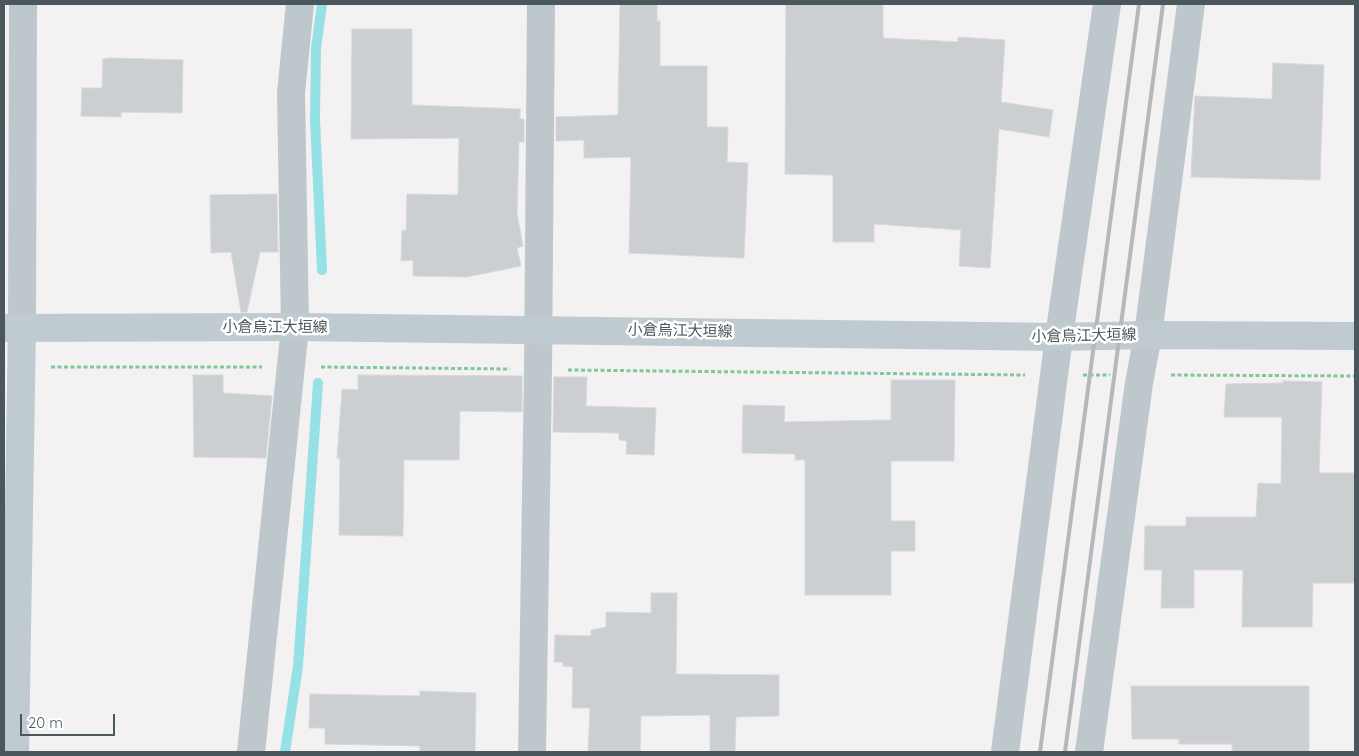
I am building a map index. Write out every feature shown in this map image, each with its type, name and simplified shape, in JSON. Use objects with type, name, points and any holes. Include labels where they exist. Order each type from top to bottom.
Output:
[{"type":"main road","name":"小倉烏江大垣線","points":[[13,328],[295,327],[539,329],[1060,337],[1148,335],[1355,336]]},
{"type":"main road","points":[[13,328],[21,367],[15,752]]},
{"type":"street","points":[[13,328],[24,4]]},
{"type":"street","points":[[251,752],[295,327],[291,94],[300,4]]},
{"type":"street","points":[[532,752],[539,329],[540,4]]},
{"type":"street","points":[[1005,752],[1054,375],[1107,4]]},
{"type":"street","points":[[1089,752],[1140,375],[1148,335],[1191,4]]},
{"type":"path","points":[[21,367],[290,367],[1054,375],[1355,376]]},
{"type":"building","points":[[620,4],[657,4],[657,21],[660,21],[660,66],[707,66],[707,127],[728,127],[727,162],[748,163],[744,258],[629,253],[631,157],[584,158],[584,140],[556,141],[556,117],[618,115]]},
{"type":"building","points":[[786,4],[883,4],[883,38],[958,42],[958,37],[1005,40],[1001,102],[1053,110],[1049,137],[999,129],[990,268],[959,266],[961,230],[874,224],[874,242],[833,242],[833,175],[785,174]]},
{"type":"building","points":[[352,29],[412,29],[412,105],[520,109],[520,119],[524,119],[524,142],[519,142],[517,214],[523,246],[517,248],[521,266],[467,277],[413,276],[413,260],[401,261],[402,230],[406,231],[407,194],[458,195],[459,138],[351,139]]},
{"type":"building","points":[[103,59],[183,60],[182,113],[121,112],[121,117],[81,116],[82,88],[102,88]]},
{"type":"building","points":[[1273,63],[1324,65],[1320,180],[1191,177],[1195,96],[1272,99]]},
{"type":"building","points":[[277,194],[278,252],[260,252],[247,312],[241,312],[231,252],[211,253],[210,195]]},
{"type":"building","points":[[193,375],[223,375],[223,393],[272,396],[266,458],[194,457]]},
{"type":"building","points":[[358,375],[522,376],[522,412],[460,411],[459,460],[404,460],[403,536],[339,535],[340,458],[337,458],[342,389],[358,390]]},
{"type":"building","points":[[554,377],[587,377],[586,406],[656,408],[654,455],[626,454],[627,441],[619,440],[619,433],[553,432]]},
{"type":"building","points":[[891,380],[955,380],[954,461],[891,461],[891,521],[915,521],[915,551],[891,551],[891,595],[805,595],[805,460],[795,460],[795,454],[742,453],[743,405],[785,406],[784,422],[891,420]]},
{"type":"building","points":[[1283,381],[1322,382],[1319,473],[1355,473],[1355,583],[1313,583],[1312,627],[1242,627],[1243,570],[1194,570],[1194,608],[1161,608],[1162,570],[1144,570],[1145,526],[1186,526],[1186,517],[1256,517],[1258,483],[1281,484],[1282,417],[1224,417],[1226,384],[1283,383]]},
{"type":"building","points":[[651,593],[677,593],[676,674],[779,675],[779,716],[736,717],[735,752],[710,752],[710,715],[641,716],[640,752],[588,752],[590,708],[572,708],[573,667],[563,666],[563,662],[554,662],[555,635],[591,636],[591,630],[606,627],[606,612],[651,613]]},
{"type":"building","points":[[1131,686],[1309,686],[1309,752],[1232,752],[1232,744],[1179,744],[1179,739],[1132,739]]},
{"type":"building","points":[[420,691],[476,693],[475,752],[420,752],[420,746],[325,744],[325,728],[309,728],[310,694],[420,696]]},
{"type":"waterway","points":[[322,4],[316,48],[315,120],[322,270]]},
{"type":"waterway","points":[[285,752],[298,666],[318,383]]},
{"type":"railway","points":[[1040,752],[1139,4]]},
{"type":"railway","points":[[1065,752],[1163,4]]}]
